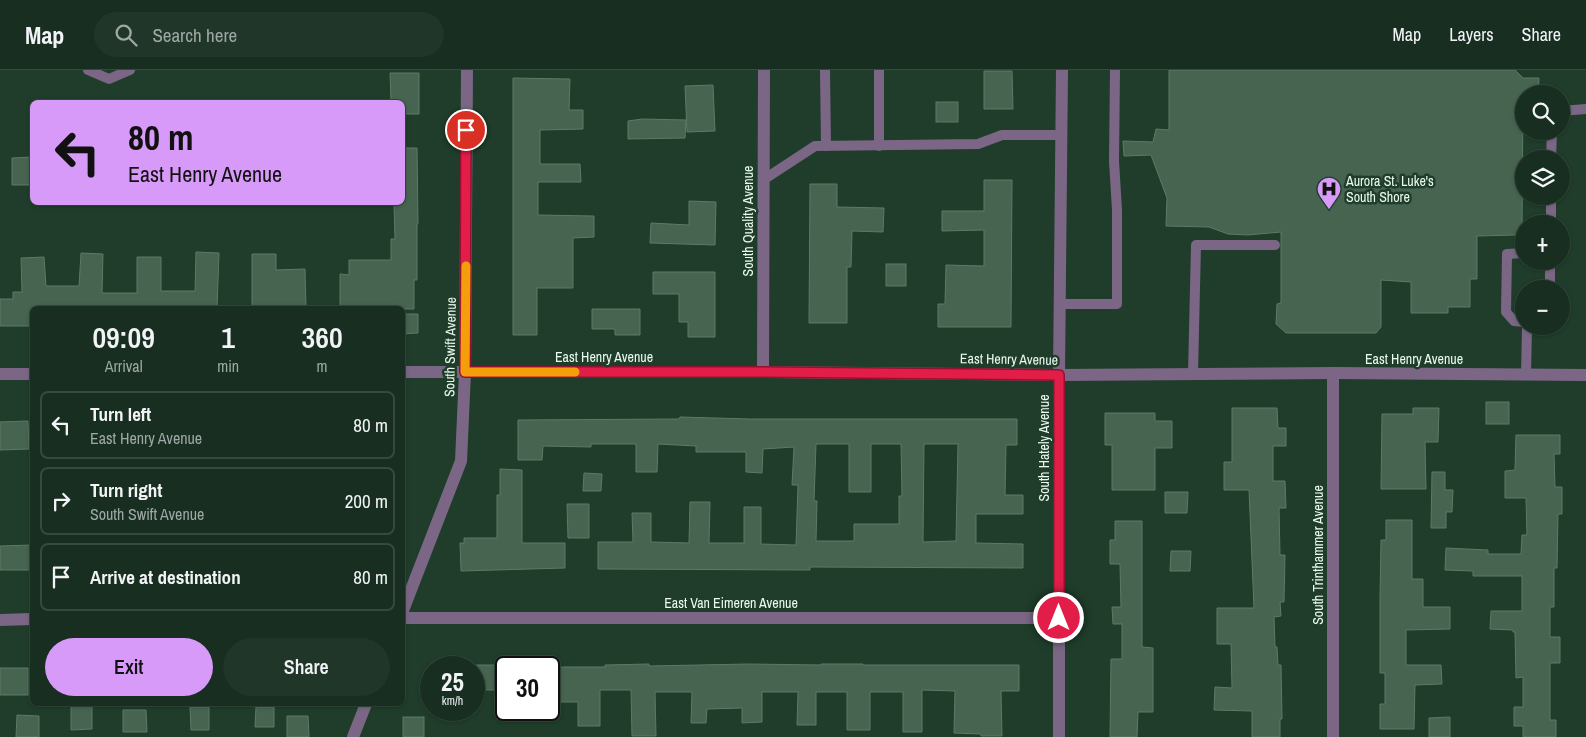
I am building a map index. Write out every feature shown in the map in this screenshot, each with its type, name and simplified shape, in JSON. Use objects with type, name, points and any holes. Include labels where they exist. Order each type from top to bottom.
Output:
[{"type":"street","name":"South Swift Avenue","points":[[405,605],[462,461],[465,372],[467,70]]},
{"type":"street","name":"South Quality Avenue","points":[[763,372],[764,70]]},
{"type":"street","name":"South Hately Avenue","points":[[1059,737],[1059,375],[1062,70]]},
{"type":"street","name":"East Henry Avenue","points":[[405,372],[1586,375]]},
{"type":"street","points":[[0,374],[30,374]]},
{"type":"street","name":"South Trinthammer Avenue","points":[[1333,374],[1334,737]]},
{"type":"street","name":"East Van Eimeren Avenue","points":[[405,618],[1059,618]]},
{"type":"street","points":[[0,620],[30,620]]},
{"type":"street","points":[[353,737],[365,706]]},
{"type":"lane","points":[[88,70],[109,79],[130,70]]},
{"type":"lane","points":[[825,70],[826,146]]},
{"type":"lane","points":[[879,70],[879,146]]},
{"type":"lane","points":[[1060,304],[1116,304],[1115,70]]},
{"type":"lane","points":[[1570,110],[1586,109]]},
{"type":"lane","points":[[764,180],[815,146],[978,144],[1002,135],[1061,135]]},
{"type":"lane","points":[[1193,374],[1196,245],[1275,245]]},
{"type":"lane","points":[[1515,254],[1507,254],[1506,312],[1515,321]]},
{"type":"lane","points":[[1526,375],[1527,335]]},
{"type":"building","points":[[1169,70],[1515,70],[1523,78],[1539,78],[1539,85],[1515,85],[1515,140],[1523,140],[1523,150],[1515,150],[1515,205],[1522,205],[1522,215],[1515,215],[1515,235],[1477,236],[1477,279],[1470,279],[1470,307],[1448,307],[1448,313],[1411,313],[1411,282],[1381,280],[1381,327],[1376,333],[1286,333],[1276,324],[1277,304],[1281,303],[1281,232],[1248,235],[1228,234],[1209,227],[1166,226],[1167,198],[1151,155],[1124,156],[1123,141],[1153,142],[1156,129],[1169,130]]},
{"type":"building","points":[[984,71],[1012,71],[1013,109],[984,109]]},
{"type":"building","points":[[390,73],[419,73],[419,114],[405,114],[405,100],[391,100]]},
{"type":"building","points":[[513,78],[570,79],[569,110],[583,110],[583,129],[540,130],[540,164],[580,164],[581,182],[538,182],[538,215],[594,216],[594,237],[573,238],[573,288],[537,288],[537,335],[513,335]]},
{"type":"building","points":[[713,85],[715,131],[687,132],[685,86]]},
{"type":"building","points":[[936,102],[958,102],[958,122],[936,122]]},
{"type":"building","points":[[642,119],[686,120],[685,138],[628,139],[628,121]]},
{"type":"building","points":[[405,148],[417,148],[417,280],[414,280],[414,309],[405,309],[405,306],[340,306],[340,274],[349,275],[349,260],[391,260],[391,239],[395,239],[394,205],[405,205]]},
{"type":"building","points":[[30,157],[30,185],[12,185],[12,158]]},
{"type":"building","points":[[984,180],[1012,180],[1011,327],[938,327],[938,304],[945,304],[946,265],[984,266],[984,230],[942,231],[942,211],[984,211]]},
{"type":"building","points":[[810,184],[837,184],[837,207],[884,208],[883,232],[852,231],[851,267],[847,267],[847,323],[809,323]]},
{"type":"building","points":[[689,201],[716,202],[715,245],[650,243],[651,223],[689,225]]},
{"type":"building","points":[[196,252],[219,253],[217,306],[30,306],[30,326],[0,326],[0,299],[13,299],[13,292],[22,292],[21,258],[44,257],[46,286],[79,286],[81,253],[103,254],[102,293],[137,293],[137,257],[161,257],[161,291],[195,291]]},
{"type":"building","points":[[252,254],[276,254],[276,270],[305,269],[306,306],[252,306]]},
{"type":"building","points":[[886,264],[906,264],[906,286],[886,286]]},
{"type":"building","points":[[653,272],[715,272],[715,337],[688,337],[688,322],[679,322],[679,294],[653,294]]},
{"type":"building","points":[[592,309],[640,309],[640,335],[615,335],[615,329],[592,329]]},
{"type":"building","points":[[405,314],[418,314],[418,333],[405,334]]},
{"type":"building","points":[[1486,402],[1509,402],[1509,424],[1486,424]]},
{"type":"building","points":[[1232,408],[1277,408],[1278,428],[1286,428],[1286,446],[1273,446],[1273,481],[1285,481],[1286,508],[1279,508],[1280,555],[1285,555],[1284,602],[1280,602],[1281,616],[1274,617],[1275,647],[1277,647],[1278,665],[1281,665],[1282,719],[1280,719],[1280,737],[1252,737],[1252,711],[1214,710],[1215,687],[1232,688],[1231,644],[1217,644],[1217,608],[1254,608],[1249,490],[1224,490],[1224,462],[1232,462]]},
{"type":"building","points":[[1413,408],[1439,408],[1438,442],[1425,442],[1426,489],[1381,489],[1382,414],[1413,414]]},
{"type":"building","points":[[1105,413],[1155,413],[1155,421],[1172,421],[1172,448],[1155,448],[1155,490],[1112,490],[1112,445],[1105,445]]},
{"type":"building","points":[[680,417],[750,419],[1017,419],[1017,445],[1006,445],[1005,495],[1023,495],[1023,514],[976,514],[976,543],[1023,544],[1023,568],[810,567],[810,570],[598,569],[598,542],[633,542],[632,513],[651,513],[651,542],[689,543],[690,502],[710,502],[709,543],[744,543],[744,507],[761,507],[761,544],[796,545],[798,485],[792,485],[794,447],[763,449],[762,473],[746,472],[746,452],[696,452],[696,446],[658,444],[657,472],[636,472],[636,444],[591,444],[591,447],[543,446],[542,460],[518,460],[518,420],[679,419]],"holes":[[[816,444],[849,444],[849,492],[871,492],[871,444],[901,444],[902,496],[899,496],[899,524],[854,524],[854,541],[816,541],[817,501],[814,501]],[[924,444],[958,444],[956,541],[923,542]]]},
{"type":"building","points":[[28,421],[29,449],[0,450],[0,422]]},
{"type":"building","points":[[1516,435],[1560,435],[1560,454],[1554,454],[1555,487],[1562,487],[1562,514],[1558,514],[1557,568],[1554,568],[1554,607],[1550,607],[1550,637],[1560,637],[1560,663],[1550,663],[1550,720],[1556,720],[1556,737],[1523,737],[1523,726],[1514,726],[1514,707],[1523,707],[1523,677],[1516,678],[1515,632],[1513,630],[1490,629],[1491,611],[1522,611],[1522,576],[1473,576],[1473,571],[1445,570],[1446,548],[1488,550],[1488,554],[1521,554],[1522,535],[1527,535],[1526,498],[1505,498],[1505,471],[1515,470]]},
{"type":"building","points":[[500,469],[522,470],[522,543],[565,543],[565,568],[461,571],[460,543],[464,543],[464,538],[497,538],[497,495],[500,495]]},
{"type":"building","points":[[1432,472],[1445,472],[1445,490],[1453,490],[1452,512],[1446,512],[1446,528],[1431,528]]},
{"type":"building","points":[[584,473],[602,474],[601,491],[583,491]]},
{"type":"building","points":[[1165,492],[1188,492],[1187,513],[1165,513]]},
{"type":"building","points":[[567,504],[589,504],[589,538],[568,538]]},
{"type":"building","points":[[1386,520],[1412,520],[1412,579],[1423,579],[1423,607],[1450,607],[1450,629],[1406,630],[1406,665],[1441,665],[1442,684],[1415,685],[1414,729],[1380,729],[1380,704],[1385,704],[1385,673],[1380,673],[1381,540],[1386,540]]},
{"type":"building","points":[[1115,521],[1142,521],[1142,647],[1153,648],[1153,712],[1138,712],[1137,737],[1110,737],[1111,659],[1122,659],[1122,624],[1113,624],[1112,607],[1121,607],[1120,564],[1110,564],[1110,540],[1115,540]]},
{"type":"building","points":[[30,545],[30,570],[0,570],[0,546]]},
{"type":"building","points":[[1171,551],[1191,551],[1190,571],[1170,571]]},
{"type":"building","points":[[485,665],[495,665],[495,690],[485,690]]},
{"type":"building","points":[[605,665],[1019,665],[1019,691],[1001,691],[1002,736],[954,733],[955,691],[922,690],[922,732],[903,732],[903,692],[870,692],[870,730],[847,730],[847,692],[816,692],[816,725],[797,725],[798,692],[762,692],[762,722],[742,723],[742,708],[707,709],[706,723],[691,723],[692,692],[655,692],[656,736],[632,736],[631,690],[600,690],[600,726],[578,726],[578,702],[560,702],[560,667],[605,667]]},
{"type":"building","points":[[0,668],[28,668],[28,695],[0,695]]},
{"type":"building","points":[[71,706],[92,706],[92,729],[71,730]]},
{"type":"building","points":[[190,707],[209,707],[209,730],[191,730]]},
{"type":"building","points":[[256,707],[274,707],[274,727],[255,727]]},
{"type":"building","points":[[123,710],[146,710],[147,732],[123,732]]},
{"type":"building","points":[[17,715],[39,716],[39,737],[16,737]]},
{"type":"building","points":[[287,716],[308,716],[309,737],[287,737]]},
{"type":"building","points":[[403,717],[420,717],[420,721],[424,721],[424,737],[403,737]]},
{"type":"building","points":[[1450,717],[1450,737],[1429,737],[1429,718]]},
{"type":"slow traffic","points":[[466,266],[465,372],[575,372]]},
{"type":"place","name":"Aurora St. Luke's South Shore","points":[[1329,210]]},
{"type":"route","points":[[466,130],[465,372],[763,372],[1059,375],[1059,618]]}]
